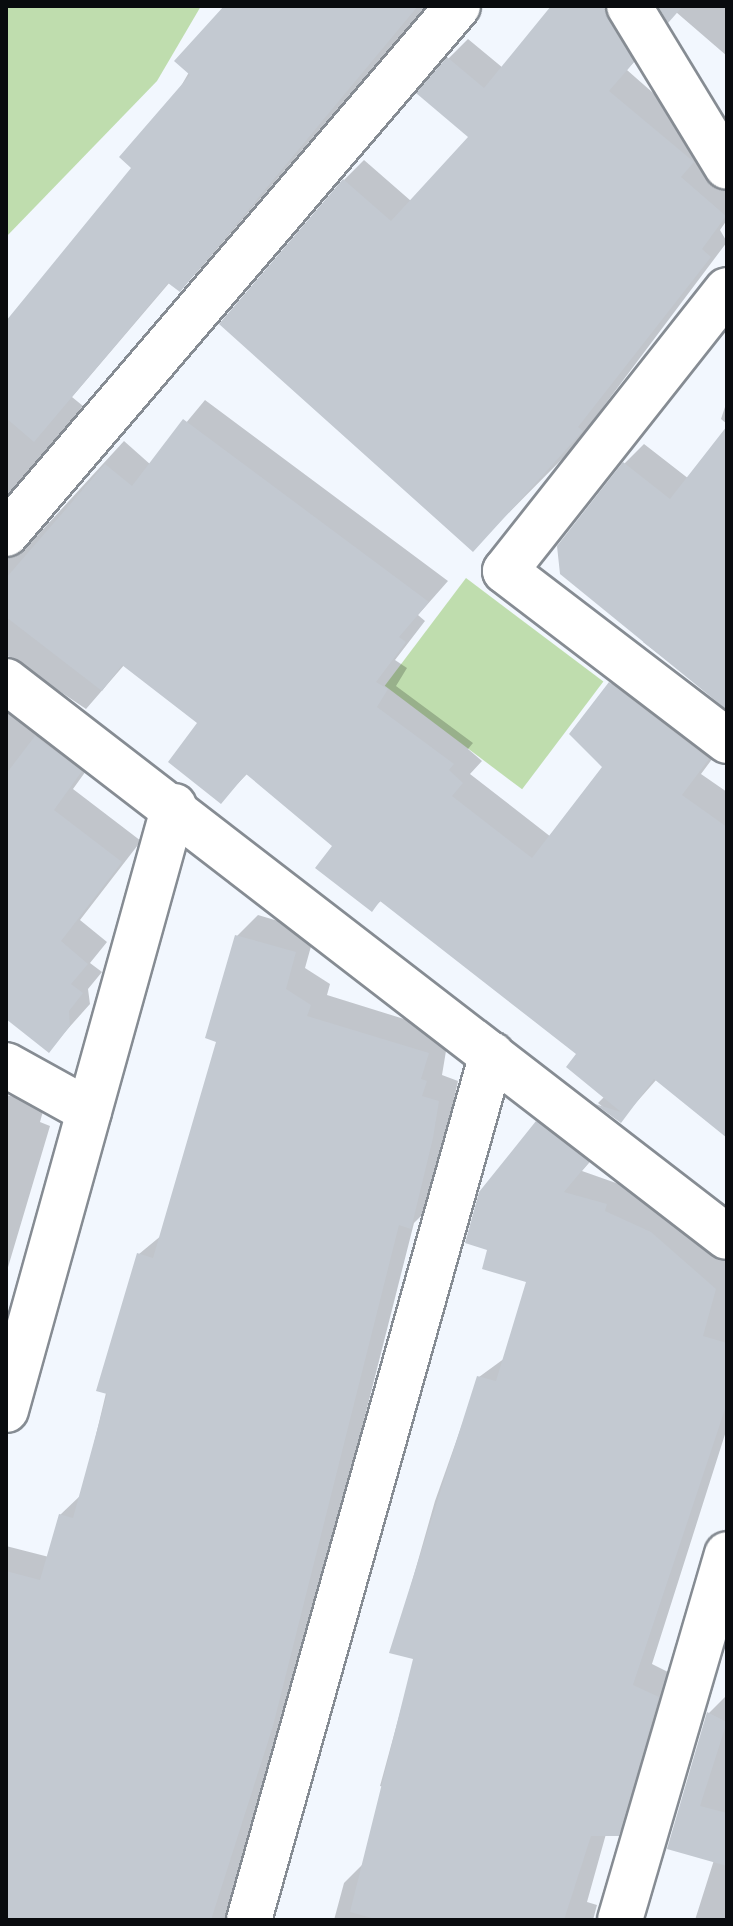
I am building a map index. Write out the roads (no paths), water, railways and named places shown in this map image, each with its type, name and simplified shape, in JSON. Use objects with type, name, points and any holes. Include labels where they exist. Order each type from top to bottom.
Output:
[{"type":"street","points":[[6,534],[458,6]]},
{"type":"street","points":[[629,6],[727,167]]},
{"type":"street","points":[[727,290],[505,571],[727,741]]},
{"type":"street","points":[[6,681],[174,806],[727,1237]]},
{"type":"street","points":[[6,1410],[174,806]]},
{"type":"street","points":[[249,1920],[492,1054]]},
{"type":"street","points":[[6,1065],[89,1111]]},
{"type":"street","points":[[620,1920],[727,1554]]}]
